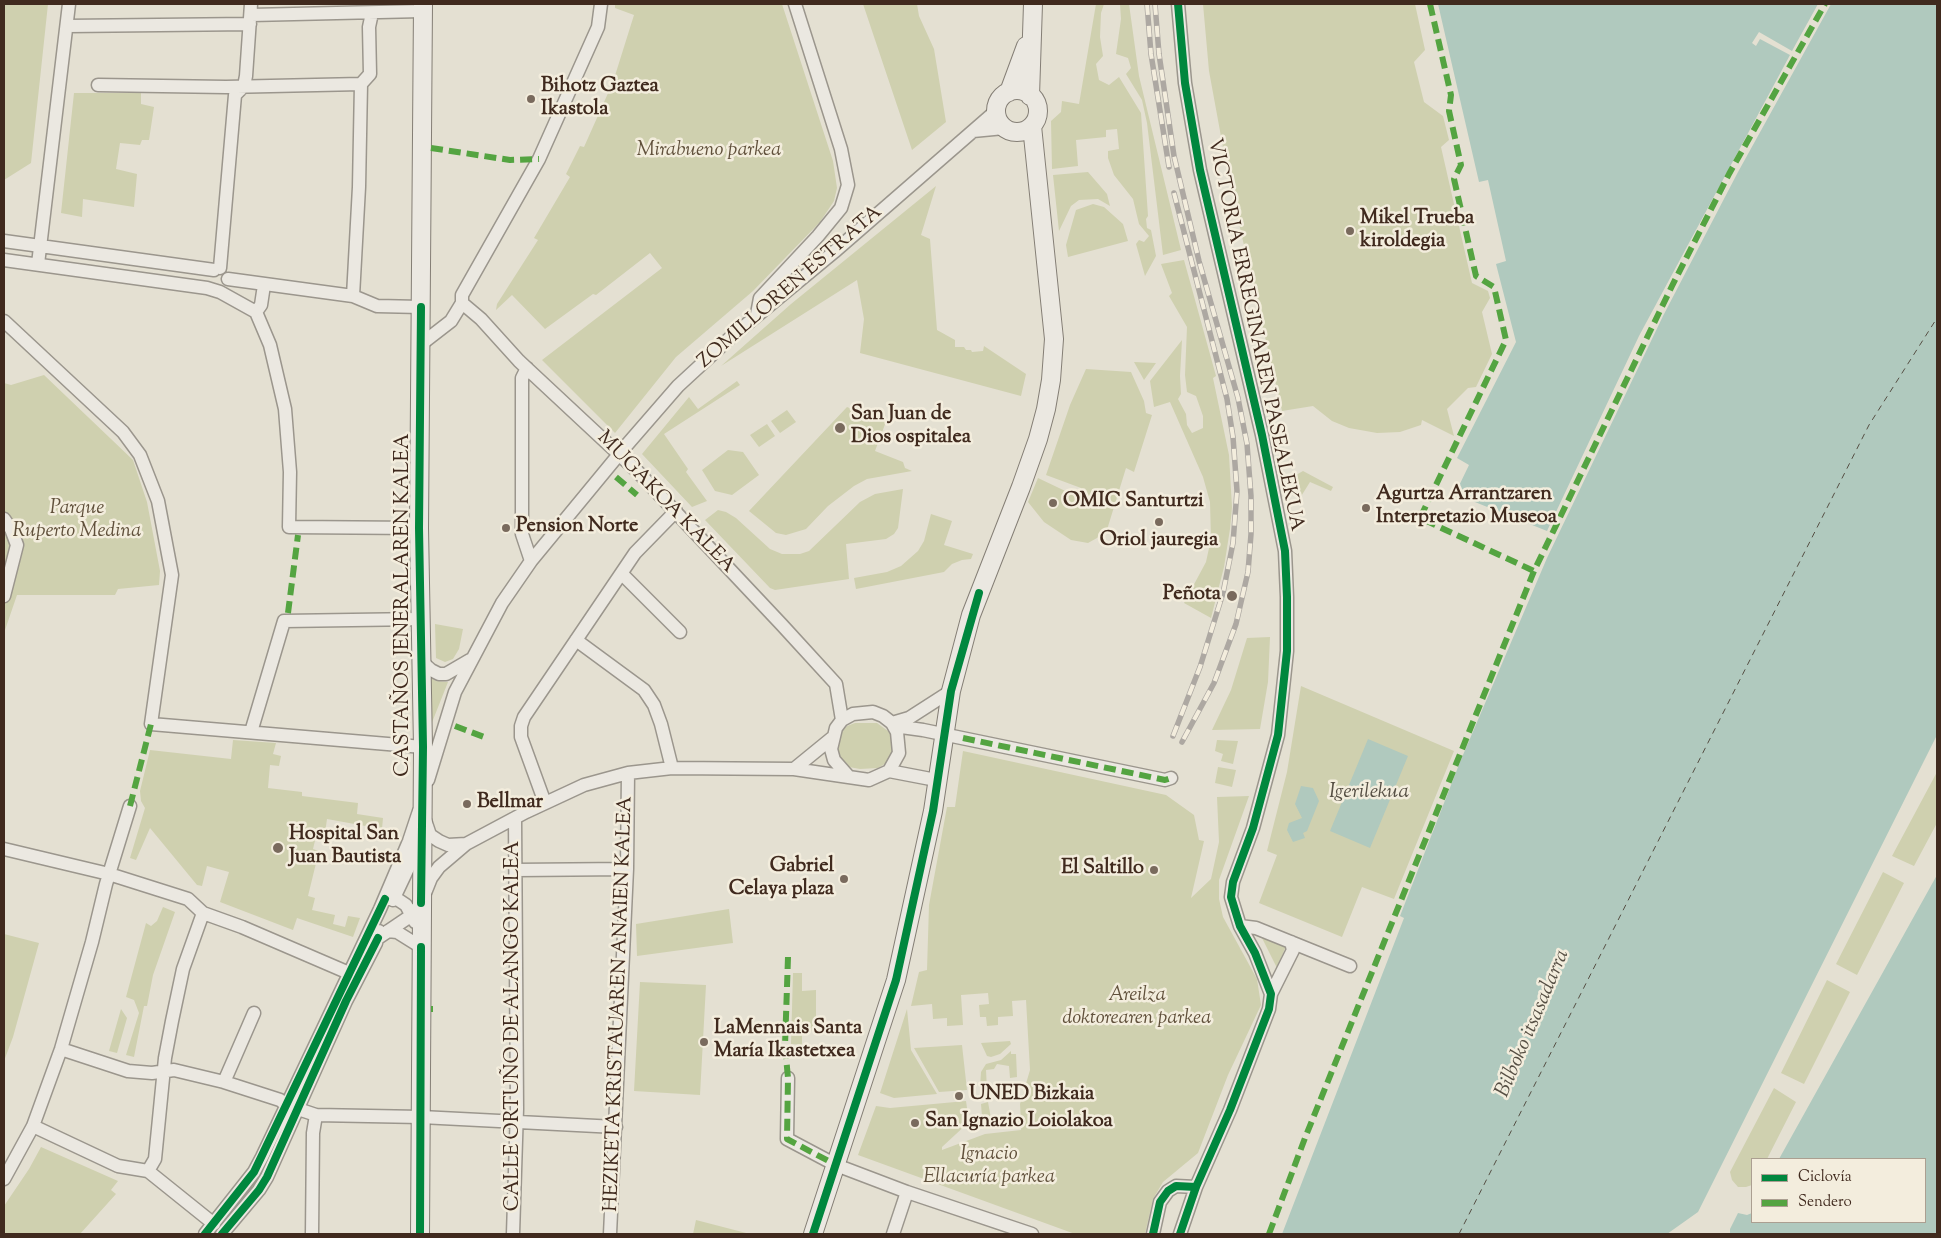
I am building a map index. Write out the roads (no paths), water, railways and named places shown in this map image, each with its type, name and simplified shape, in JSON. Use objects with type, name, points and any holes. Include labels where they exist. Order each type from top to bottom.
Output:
[{"type":"street","points":[[38,264],[68,26],[69,4]]},
{"type":"street","points":[[420,345],[451,321],[462,303],[462,295],[539,159],[598,27],[601,4]]},
{"type":"street","points":[[757,314],[760,298],[841,208],[848,185],[841,149],[795,4]]},
{"type":"street","points":[[1030,96],[1030,34],[1033,4]]},
{"type":"street","name":"VICTORIA ERREGINAREN PASEALEKUA","points":[[1178,4],[1186,83],[1200,170],[1262,435],[1285,551],[1287,650],[1278,736],[1253,828],[1233,882],[1231,897],[1240,926],[1255,953],[1272,994]]},
{"type":"street","points":[[68,26],[251,14],[372,13],[422,8]]},
{"type":"street","name":"CASTAÑOS JENERALAREN KALEA","points":[[420,1234],[421,940],[416,909],[421,841],[423,747],[420,661],[422,8]]},
{"type":"street","points":[[353,296],[361,84],[370,74],[369,27],[372,13]]},
{"type":"street","points":[[216,279],[235,95],[245,81],[251,14]]},
{"type":"street","points":[[1030,34],[1009,92],[1000,100],[996,111],[997,118],[1009,130],[1035,172]]},
{"type":"street","points":[[98,85],[245,81],[361,84]]},
{"type":"street","points":[[813,1234],[896,980],[933,811],[950,691],[979,593],[1038,439],[1051,380],[1054,339],[1035,172],[1032,126],[1037,114],[1035,101],[1030,96],[1020,91],[1009,92]]},
{"type":"street","name":"ZOMILLOREN ESTRATA","points":[[389,898],[422,803],[436,747],[455,692],[470,660],[502,603],[531,561],[678,386],[757,314],[834,252],[996,111]]},
{"type":"street","points":[[973,131],[1009,130],[1020,132],[1032,126]]},
{"type":"street","points":[[4,241],[40,244],[216,279],[224,285],[228,279],[353,296],[377,306],[421,307]]},
{"type":"street","points":[[7,260],[195,285],[216,279]]},
{"type":"street","points":[[216,279],[256,312],[270,346],[285,409],[290,472],[289,527],[420,528]]},
{"type":"street","points":[[256,312],[260,305],[264,285]]},
{"type":"street","name":"MUGAKOA KALEA","points":[[462,303],[481,319],[527,368],[620,455],[676,511],[836,684],[842,720]]},
{"type":"street","points":[[4,321],[123,432],[140,456],[158,501],[172,575],[151,724],[423,747]]},
{"type":"street","points":[[527,368],[522,378],[522,534],[531,561]]},
{"type":"street","points":[[545,803],[521,738],[521,726],[541,690],[635,553],[676,511]]},
{"type":"street","points":[[4,519],[11,529],[17,545],[4,596]]},
{"type":"street","points":[[622,574],[680,632]]},
{"type":"street","points":[[251,732],[284,621],[420,619]]},
{"type":"street","points":[[576,640],[644,690],[654,706],[661,724],[672,768]]},
{"type":"street","points":[[420,661],[440,674],[446,674],[470,660]]},
{"type":"street","points":[[893,725],[909,718],[950,691]]},
{"type":"street","points":[[794,769],[832,738],[842,720],[853,714],[873,712],[893,725],[1165,780],[1171,778]]},
{"type":"street","points":[[889,771],[899,753],[900,742],[893,725]]},
{"type":"street","points":[[832,738],[831,749],[834,760],[849,777]]},
{"type":"street","points":[[205,1234],[254,1172],[292,1107],[346,1001],[383,935],[416,909],[439,868],[466,844],[584,785],[628,773],[672,768],[794,769],[869,780],[889,771],[936,780]]},
{"type":"street","name":"HEZIKETA KRISTAUAREN ANAIEN KALEA","points":[[610,1234],[627,869],[628,773]]},
{"type":"street","points":[[422,803],[430,835],[448,845],[466,844]]},
{"type":"street","points":[[4,1178],[33,1126],[61,1049],[92,942],[109,874],[130,806]]},
{"type":"street","name":"CALLE ORTUÑO DE ALANGO KALEA","points":[[513,1234],[516,1122],[515,818]]},
{"type":"street","points":[[222,1234],[263,1183],[292,1107],[349,973],[421,841]]},
{"type":"street","points":[[4,849],[109,874],[188,899],[203,913],[242,927],[349,973]]},
{"type":"street","points":[[516,870],[627,869]]},
{"type":"street","points":[[389,898],[416,909]]},
{"type":"street","points":[[383,935],[381,923],[389,898]]},
{"type":"street","points":[[148,1171],[155,1159],[170,1030],[183,969],[203,913]]},
{"type":"street","points":[[1240,926],[1252,926],[1350,966]]},
{"type":"street","points":[[383,935],[397,932],[421,940]]},
{"type":"street","points":[[1180,1234],[1196,1187],[1233,1101],[1269,1009],[1272,994],[1293,950],[1291,942]]},
{"type":"street","points":[[224,1082],[254,1014]]},
{"type":"street","points":[[61,1049],[128,1071],[164,1072],[174,1070],[224,1082],[280,1100],[292,1107],[316,1116],[421,1117],[616,1127]]},
{"type":"street","points":[[788,1078],[787,1139],[836,1165],[1016,1232],[1032,1234]]},
{"type":"street","points":[[312,1234],[313,1133],[316,1116]]},
{"type":"street","points":[[33,1126],[118,1166],[148,1171],[214,1224]]},
{"type":"street","points":[[1153,1234],[1160,1202],[1168,1191],[1183,1185],[1196,1187]]},
{"type":"street","points":[[893,1234],[907,1192]]},
{"type":"water","points":[[1438,4],[1818,4],[1792,51],[1759,32],[1752,43],[1756,46],[1760,39],[1790,55],[1639,336],[1547,531],[1455,494],[1469,465],[1457,458],[1516,342],[1496,264],[1506,261],[1488,180],[1479,182]]},
{"type":"water","name":"Bilboko itsasadarra","points":[[1831,4],[1937,4],[1937,735],[1698,1212],[1667,1234],[1282,1234],[1404,918],[1400,916],[1460,762],[1547,558],[1663,316],[1738,172]]},
{"type":"water","name":"Igerilekua","points":[[1368,739],[1408,756],[1370,848],[1330,831]]},
{"type":"water","points":[[1301,786],[1313,788],[1319,801],[1307,831],[1303,833],[1305,838],[1293,842],[1287,830],[1289,823],[1302,818],[1295,804]]},
{"type":"water","points":[[1937,875],[1937,1234],[1730,1234],[1730,1229],[1738,1213],[1747,1215],[1751,1213],[1751,1223],[1926,1223],[1926,1158],[1780,1158]]},
{"type":"railway","points":[[1147,4],[1151,54],[1169,167]]},
{"type":"railway","points":[[1155,4],[1159,54],[1174,156],[1199,261],[1238,398],[1247,444],[1251,496],[1248,572],[1236,624],[1214,683],[1182,742]]},
{"type":"railway","points":[[1173,736],[1200,667],[1223,593],[1233,543],[1237,491],[1233,437],[1227,399],[1174,193]]},
{"type":"place","name":"Bihotz Gaztea Ikastola","points":[[531,99]]},
{"type":"place","name":"Mikel Trueba kiroldegia","points":[[1350,231]]},
{"type":"place","name":"San Juan de Dios ospitalea","points":[[840,428]]},
{"type":"place","name":"OMIC Santurtzi","points":[[1053,503]]},
{"type":"place","name":"Agurtza Arrantzaren Interpretazio Museoa","points":[[1366,508]]},
{"type":"place","name":"Oriol jauregia","points":[[1159,522]]},
{"type":"place","name":"Pension Norte","points":[[506,528]]},
{"type":"place","name":"Peñota","points":[[1232,596]]},
{"type":"place","name":"Bellmar","points":[[467,804]]},
{"type":"place","name":"Hospital San Juan Bautista","points":[[278,848]]},
{"type":"place","name":"El Saltillo","points":[[1154,870]]},
{"type":"place","name":"Gabriel Celaya plaza","points":[[844,879]]},
{"type":"place","name":"LaMennais Santa María Ikastetxea","points":[[704,1042]]},
{"type":"place","name":"UNED Bizkaia","points":[[959,1096]]},
{"type":"place","name":"San Ignazio Loiolakoa","points":[[915,1123]]},
{"type":"park label","name":"Mirabueno parkea","points":[[709,152]]},
{"type":"park label","name":"Parque Ruperto Medina","points":[[77,522]]},
{"type":"park label","name":"Areilza doktorearen parkea","points":[[1137,1008]]},
{"type":"park label","name":"Ignacio Ellacuría parkea","points":[[989,1168]]}]
